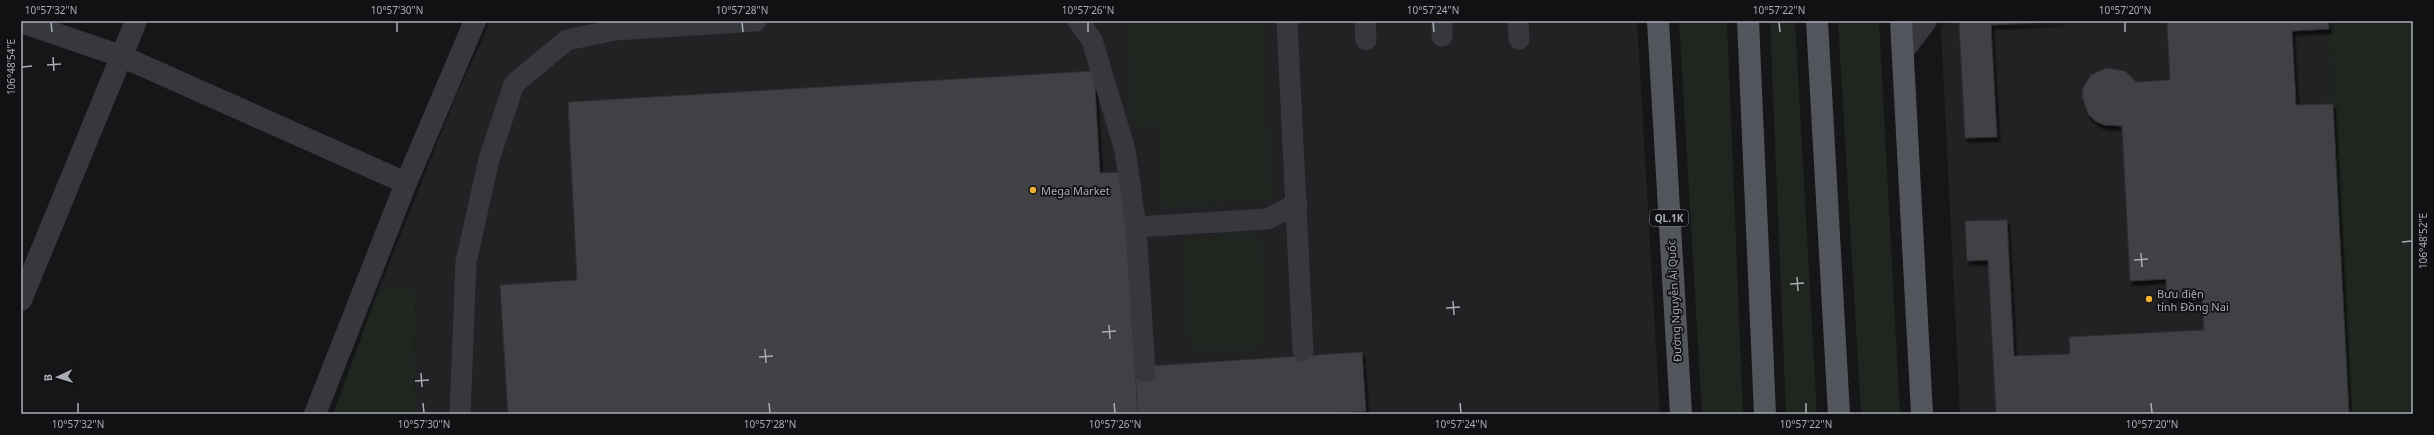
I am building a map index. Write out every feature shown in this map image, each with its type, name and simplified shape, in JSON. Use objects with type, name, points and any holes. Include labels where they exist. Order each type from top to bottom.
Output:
[{"type":"main road","name":"Đường Nguyễn Ái Quốc","points":[[1658,21],[1681,414]]},
{"type":"main road","points":[[1748,21],[1764,414]]},
{"type":"main road","points":[[1817,21],[1839,414]]},
{"type":"main road","points":[[1901,21],[1922,414]]},
{"type":"street","points":[[21,300],[136,21]]},
{"type":"street","points":[[315,414],[406,184],[475,21]]},
{"type":"street","points":[[1903,51],[1926,21]]},
{"type":"street","points":[[21,22],[121,56],[406,184]]},
{"type":"lane","points":[[460,414],[466,262],[489,159],[514,84],[567,40],[615,30],[756,21]]},
{"type":"lane","points":[[1078,21],[1092,40],[1126,150],[1136,226],[1145,372]]},
{"type":"lane","points":[[1288,21],[1303,351]]},
{"type":"lane","points":[[1136,226],[1267,219],[1297,204]]},
{"type":"shaded area","name":"Mega Market","points":[[491,21],[1637,21],[1660,414],[415,414],[414,360],[416,291],[379,289],[458,91]]},
{"type":"shaded area","points":[[1128,21],[1262,21],[1271,200],[1162,207],[1158,125],[1133,127]]},
{"type":"shaded area","points":[[1679,21],[1727,21],[1743,414],[1702,414]]},
{"type":"shaded area","points":[[1770,21],[1795,21],[1817,414],[1786,414]]},
{"type":"shaded area","points":[[1838,21],[1879,21],[1900,414],[1861,414]]},
{"type":"shaded area","name":"Bưu điện tỉnh Đồng Nai","points":[[1945,21],[2328,21],[2349,414],[1960,414],[1941,29]]},
{"type":"shaded area","points":[[2328,21],[2413,21],[2413,414],[2349,414]]},
{"type":"shaded area","points":[[1261,235],[1266,347],[1189,350],[1184,238]]},
{"type":"shaded area","points":[[379,289],[416,290],[414,360],[415,414],[333,414]]},
{"type":"building","points":[[1959,21],[2062,21],[1991,25],[1997,137],[1965,138]]},
{"type":"building","points":[[2167,21],[2328,21],[2329,29],[2292,31],[2296,105],[2333,104],[2349,414],[1996,414],[1988,260],[1967,261],[1965,221],[2007,220],[2014,356],[2070,354],[2069,337],[2204,330],[2202,296],[2167,299],[2166,279],[2130,281],[2122,126],[2104,125],[2095,121],[2088,114],[2082,96],[2083,88],[2091,75],[2106,68],[2125,71],[2136,82],[2170,80]]},
{"type":"building","points":[[1094,71],[1100,173],[1128,172],[1138,414],[508,414],[500,285],[577,280],[568,102]]},
{"type":"building","points":[[1362,352],[1366,411],[1317,414],[1138,414],[1135,367]]},
{"type":"place","name":"Mega Market","points":[[1033,190]]},
{"type":"place","name":"Bưu điện tỉnh Đồng Nai","points":[[2149,299]]}]
